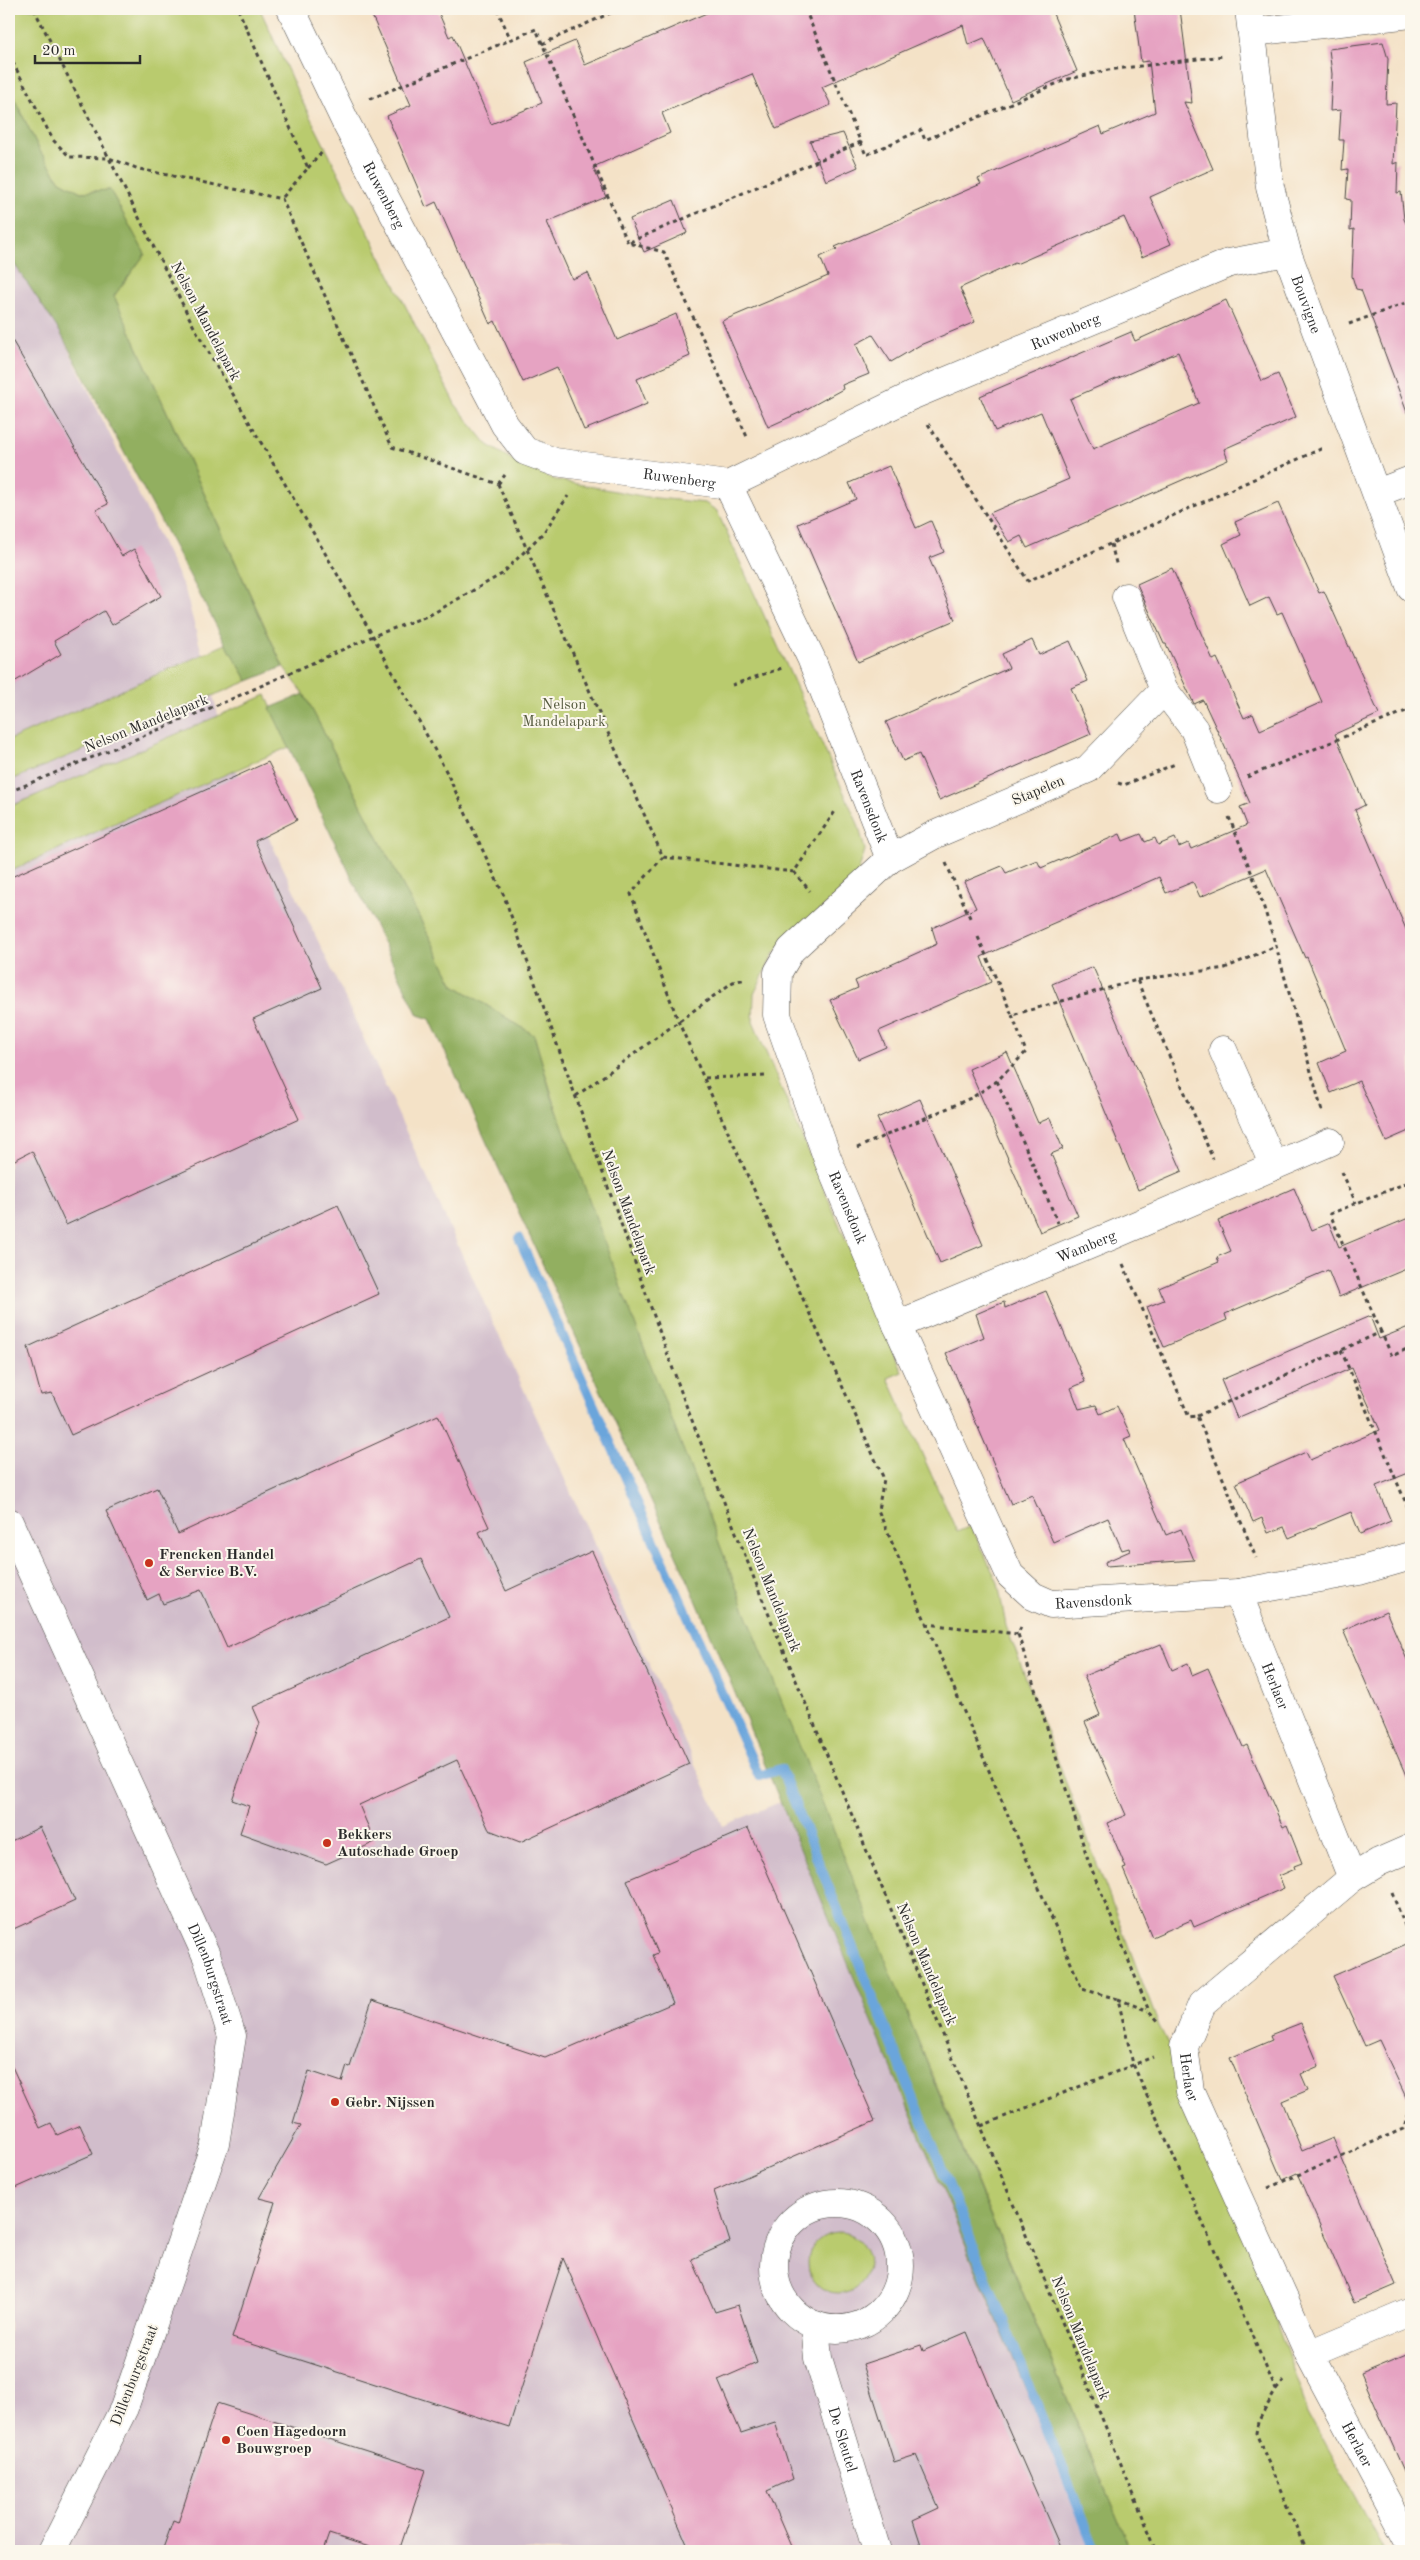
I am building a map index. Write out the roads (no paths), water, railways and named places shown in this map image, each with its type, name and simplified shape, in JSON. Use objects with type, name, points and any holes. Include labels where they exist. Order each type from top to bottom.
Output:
[{"type":"street","name":"Ruwenberg","points":[[291,9],[340,112],[505,425],[525,451],[554,462],[728,485],[911,396],[1229,263],[1287,252]]},
{"type":"street","points":[[1252,31],[1411,14]]},
{"type":"street","name":"Bouvigne","points":[[1252,31],[1270,187],[1287,252],[1411,588]]},
{"type":"street","points":[[1377,493],[1411,480]]},
{"type":"street","name":"Ravensdonk","points":[[728,485],[811,658],[890,859],[791,950],[778,972],[777,1015],[796,1075],[828,1160],[897,1325],[1010,1575],[1033,1596],[1051,1604],[1238,1593],[1359,1571],[1411,1556]]},
{"type":"street","points":[[1126,597],[1164,690],[1194,729],[1218,789]]},
{"type":"street","name":"Stapelen","points":[[890,859],[934,835],[1088,769],[1164,690]]},
{"type":"street","points":[[1223,1050],[1274,1166]]},
{"type":"street","name":"Wamberg","points":[[897,1325],[1226,1188],[1330,1142]]},
{"type":"street","name":"Dillenburgstraat","points":[[9,1522],[207,1957],[232,2036],[215,2144],[124,2408],[52,2551]]},
{"type":"street","name":"Herlaer","points":[[1238,1593],[1352,1878],[1202,2004],[1184,2047],[1190,2091],[1309,2354],[1411,2545]]},
{"type":"street","points":[[1352,1878],[1379,1862],[1411,1848]]},
{"type":"street","points":[[844,2202],[865,2209],[879,2218],[893,2236],[900,2254],[900,2276],[893,2297],[879,2314],[864,2324],[843,2329],[815,2325],[794,2312],[781,2295],[774,2274],[775,2252],[782,2234],[796,2218],[809,2209],[830,2203],[844,2202]]},
{"type":"street","points":[[1309,2354],[1411,2311]]},
{"type":"street","name":"De Sleutel","points":[[815,2325],[818,2358],[877,2551]]},
{"type":"waterway","points":[[519,1238],[759,1776],[781,1769],[1096,2551]]},
{"type":"place","name":"Frencken Handel & Service B.V.","points":[[149,1563]]},
{"type":"place","name":"Bekkers Autoschade Groep","points":[[327,1843]]},
{"type":"place","name":"Gebr. Nijssen","points":[[335,2102]]},
{"type":"place","name":"Coen Hagedoorn Bouwgroep","points":[[226,2440]]},
{"type":"park label","name":"Nelson Mandelapark","points":[[564,712]]}]
